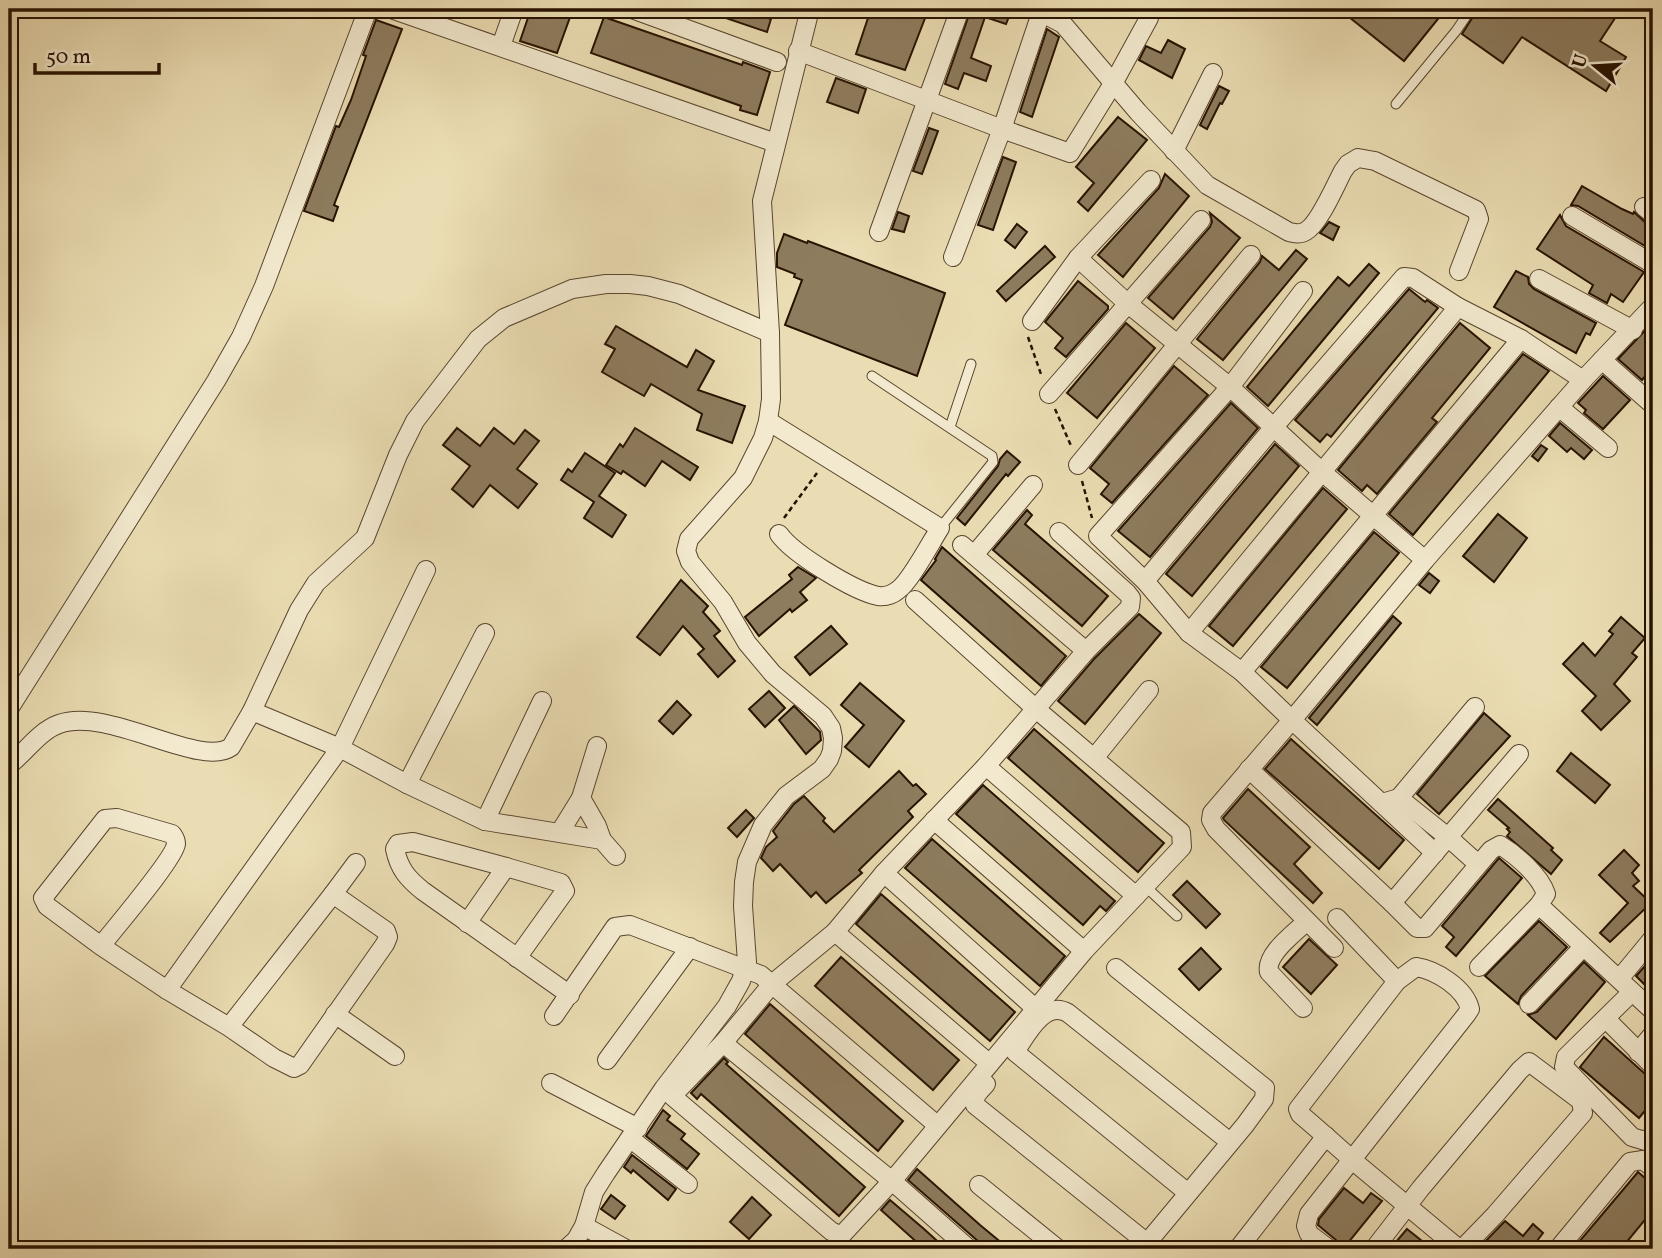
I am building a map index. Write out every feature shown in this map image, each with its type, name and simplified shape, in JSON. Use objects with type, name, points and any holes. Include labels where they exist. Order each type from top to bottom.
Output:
[{"type":"street","points":[[9,709],[241,337],[368,9]]},
{"type":"street","points":[[391,9],[428,14],[501,46],[578,75],[770,141]]},
{"type":"street","points":[[501,46],[514,9]]},
{"type":"street","points":[[632,9],[777,62]]},
{"type":"street","points":[[566,1249],[584,1227],[594,1192],[606,1173],[664,1088],[727,1006],[746,968],[744,882],[747,862],[763,825],[786,796],[809,780],[830,759],[833,738],[831,728],[823,716],[773,674],[747,643],[723,602],[690,562],[686,551],[689,539],[743,478],[763,438],[768,421],[771,399],[770,333],[762,201],[810,9]]},
{"type":"street","points":[[879,232],[960,9]]},
{"type":"street","points":[[953,257],[1002,129],[1039,19],[1043,15],[1063,24],[1207,185],[1293,233],[1306,231],[1314,224],[1348,164],[1358,158],[1375,161],[1476,211],[1478,223],[1459,271]]},
{"type":"street","points":[[798,51],[1070,153],[1115,82],[1149,18]]},
{"type":"street","points":[[1174,151],[1213,73]]},
{"type":"street","points":[[1031,321],[1078,258],[1151,180]]},
{"type":"street","points":[[1572,216],[1653,264]]},
{"type":"street","points":[[1049,394],[1201,220]]},
{"type":"street","points":[[1078,465],[1251,256]]},
{"type":"street","points":[[1078,258],[1126,303],[1230,387],[1321,471],[1425,560]]},
{"type":"street","points":[[1145,581],[1404,277],[1413,278],[1458,307],[1521,339],[1583,380]]},
{"type":"street","points":[[1539,279],[1633,330]]},
{"type":"street","points":[[9,765],[58,724],[82,721],[127,729],[201,751],[226,751],[231,747],[252,711],[299,610],[316,583],[365,538],[398,455],[415,421],[470,348],[504,318],[572,289],[606,284],[648,285],[679,294],[770,333]]},
{"type":"street","points":[[1303,292],[1230,387],[1098,536],[1145,581],[1189,633],[1242,672],[1292,720],[1390,800],[1449,838],[1478,864]]},
{"type":"street","points":[[1334,948],[1216,829],[1211,820],[1212,813],[1425,560],[1583,380],[1653,306]]},
{"type":"street","points":[[1189,633],[1458,307]]},
{"type":"street","points":[[1242,672],[1521,339]]},
{"type":"street","points":[[1602,360],[1653,405]]},
{"type":"street","points":[[1559,407],[1608,448]]},
{"type":"street","points":[[768,421],[940,528],[901,589],[887,597],[877,596],[835,576],[786,544],[779,534]]},
{"type":"street","points":[[1033,485],[968,550],[1086,651]]},
{"type":"street","points":[[915,600],[1036,709],[1181,832],[1182,847],[1084,951],[837,1243],[831,1231],[672,1096],[723,1043],[772,984],[835,932],[884,873],[986,766],[1036,709],[1086,651],[1130,607],[1131,598],[1059,532]]},
{"type":"street","points":[[167,990],[340,748],[426,570]]},
{"type":"street","points":[[407,784],[485,633]]},
{"type":"street","points":[[1095,757],[1149,690]]},
{"type":"street","points":[[485,821],[542,701]]},
{"type":"street","points":[[1390,800],[1475,707]]},
{"type":"street","points":[[252,711],[340,748],[485,821],[601,840]]},
{"type":"street","points":[[560,832],[581,798],[597,746]]},
{"type":"street","points":[[1392,903],[1519,754]]},
{"type":"street","points":[[986,766],[1140,891]]},
{"type":"street","points":[[1249,769],[1418,928],[1425,928],[1496,845],[1504,848],[1532,873],[1545,889],[1545,896],[1479,967]]},
{"type":"street","points":[[581,798],[597,826],[601,840],[616,856]]},
{"type":"street","points":[[1390,800],[1435,853]]},
{"type":"street","points":[[101,946],[166,863],[176,844],[172,834],[117,818],[105,819],[43,898],[47,906],[101,946],[167,990],[294,1068],[300,1065],[387,937],[382,926],[333,894]]},
{"type":"street","points":[[934,820],[1084,951]]},
{"type":"street","points":[[517,958],[563,894],[565,888],[561,883],[413,842],[398,844],[395,849],[397,858],[407,878],[517,958],[570,995]]},
{"type":"street","points":[[229,1027],[356,863]]},
{"type":"street","points":[[467,922],[506,867]]},
{"type":"street","points":[[884,873],[1035,1008]]},
{"type":"street","points":[[1539,905],[1653,1011]]},
{"type":"street","points":[[1337,918],[1397,981]]},
{"type":"street","points":[[1303,1008],[1269,972],[1268,966],[1271,958],[1307,921]]},
{"type":"street","points":[[554,1016],[618,925],[630,925],[761,975],[937,1125]]},
{"type":"street","points":[[835,932],[990,1064]]},
{"type":"street","points":[[1620,978],[1653,938]]},
{"type":"street","points":[[607,1060],[690,947]]},
{"type":"street","points":[[1529,1004],[1583,947]]},
{"type":"street","points":[[1116,968],[1264,1085],[1264,1099],[1230,1142],[1144,1246],[975,1105],[976,1095],[1049,1010],[1062,1009],[1230,1142]]},
{"type":"street","points":[[1329,1249],[1309,1234],[1309,1214],[1351,1158],[1470,1009],[1468,1003],[1448,981],[1427,968],[1411,968],[1397,981],[1299,1106],[1300,1114],[1326,1136],[1351,1158],[1407,1206],[1460,1249],[1579,1118],[1584,1108],[1581,1101],[1535,1065],[1526,1063],[1407,1206],[1374,1249]]},
{"type":"street","points":[[1632,992],[1566,1057],[1564,1067],[1632,1137],[1644,1141],[1653,1135]]},
{"type":"street","points":[[335,1014],[395,1056]]},
{"type":"street","points":[[1606,1019],[1653,1066]]},
{"type":"street","points":[[1638,1052],[1653,1034]]},
{"type":"street","points":[[723,1043],[892,1181],[970,1249]]},
{"type":"street","points":[[1015,1052],[1188,1193]]},
{"type":"street","points":[[551,1083],[635,1133],[688,1184]]},
{"type":"street","points":[[1238,1249],[1326,1136]]},
{"type":"street","points":[[1558,1249],[1630,1162],[1643,1160],[1653,1168]]},
{"type":"street","points":[[979,1185],[1058,1249]]},
{"type":"street","points":[[584,1227],[626,1249]]},
{"type":"lane","points":[[1396,104],[1471,9]]},
{"type":"lane","points":[[950,427],[971,364]]},
{"type":"lane","points":[[872,376],[989,453],[993,460],[940,528]]},
{"type":"lane","points":[[1140,891],[1177,916]]},
{"type":"path","points":[[1031,321],[1027,335],[1078,465],[1088,509],[1098,536]]},
{"type":"path","points":[[779,534],[780,524],[827,460]]},
{"type":"building","points":[[531,9],[557,13],[559,9],[573,9],[557,53],[520,41]]},
{"type":"building","points":[[742,9],[771,19],[767,32],[705,11]]},
{"type":"building","points":[[874,9],[926,9],[927,13],[905,70],[856,54],[869,15],[873,17]]},
{"type":"building","points":[[971,9],[1012,9],[1006,24],[985,17],[971,58],[991,66],[986,81],[964,73],[958,89],[945,84]]},
{"type":"building","points":[[1339,9],[1446,9],[1404,61]]},
{"type":"building","points":[[1478,9],[1621,9],[1600,41],[1626,57],[1606,91],[1522,37],[1503,63],[1462,34]]},
{"type":"building","points":[[604,17],[742,65],[743,62],[770,72],[757,115],[740,110],[741,106],[591,53]]},
{"type":"building","points":[[376,20],[402,29],[334,205],[338,207],[333,221],[304,211],[336,126],[339,127],[351,100]]},
{"type":"building","points":[[1047,29],[1059,37],[1032,117],[1020,112]]},
{"type":"building","points":[[1168,40],[1185,49],[1172,78],[1139,60],[1146,46],[1161,53]]},
{"type":"building","points":[[836,78],[866,89],[858,113],[827,102]]},
{"type":"building","points":[[1219,86],[1229,91],[1207,129],[1200,125]]},
{"type":"building","points":[[1118,117],[1147,140],[1088,211],[1078,202],[1094,183],[1076,167]]},
{"type":"building","points":[[929,128],[938,131],[922,174],[913,171]]},
{"type":"building","points":[[1003,157],[1016,162],[993,230],[978,225]]},
{"type":"building","points":[[1165,174],[1189,196],[1123,277],[1098,255],[1159,188]]},
{"type":"building","points":[[1582,186],[1622,209],[1633,214],[1634,212],[1646,223],[1653,225],[1653,247],[1647,243],[1645,246],[1578,206],[1571,205]]},
{"type":"building","points":[[898,212],[909,216],[904,232],[892,229]]},
{"type":"building","points":[[1210,213],[1240,238],[1173,319],[1148,298],[1210,227]]},
{"type":"building","points":[[1560,215],[1566,226],[1644,272],[1623,302],[1611,294],[1607,303],[1589,293],[1593,285],[1537,249]]},
{"type":"building","points":[[1329,222],[1339,227],[1333,240],[1320,233]]},
{"type":"building","points":[[1017,224],[1027,232],[1015,248],[1005,240]]},
{"type":"building","points":[[784,234],[945,293],[917,376],[785,325],[802,280],[777,267],[777,253]]},
{"type":"building","points":[[1045,246],[1055,257],[1006,301],[997,291]]},
{"type":"building","points":[[1296,250],[1307,259],[1223,360],[1197,339],[1260,262],[1262,256],[1279,270]]},
{"type":"building","points":[[1369,264],[1379,273],[1268,406],[1247,387],[1338,277],[1349,286]]},
{"type":"building","points":[[1516,271],[1528,277],[1529,284],[1534,289],[1596,323],[1590,335],[1586,333],[1576,353],[1494,307]]},
{"type":"building","points":[[1078,281],[1108,306],[1108,309],[1066,357],[1055,348],[1063,338],[1045,322]]},
{"type":"building","points":[[1409,289],[1425,302],[1427,300],[1438,308],[1331,437],[1327,434],[1320,442],[1295,420]]},
{"type":"building","points":[[1653,322],[1653,367],[1642,380],[1618,359]]},
{"type":"building","points":[[1126,323],[1155,348],[1097,418],[1067,393]]},
{"type":"building","points":[[1460,323],[1490,348],[1432,418],[1437,422],[1377,494],[1367,485],[1362,491],[1338,470]]},
{"type":"building","points":[[616,326],[687,367],[696,350],[714,361],[698,390],[745,406],[732,443],[697,430],[702,414],[651,384],[644,396],[602,372],[615,349],[605,344]]},
{"type":"building","points":[[1523,354],[1549,371],[1413,535],[1389,514]]},
{"type":"building","points":[[1174,366],[1208,395],[1112,503],[1101,494],[1109,484],[1090,468]]},
{"type":"building","points":[[1603,376],[1630,400],[1603,429],[1584,413],[1586,410],[1578,403]]},
{"type":"building","points":[[1231,403],[1258,428],[1150,557],[1118,531]]},
{"type":"building","points":[[1560,423],[1592,450],[1584,459],[1571,448],[1567,452],[1549,436]]},
{"type":"building","points":[[457,428],[480,446],[494,428],[514,444],[525,430],[539,441],[517,469],[537,484],[518,508],[490,485],[473,507],[452,489],[470,466],[443,445]]},
{"type":"building","points":[[635,428],[698,467],[690,480],[662,461],[645,486],[623,471],[621,474],[606,465],[620,444],[623,447]]},
{"type":"building","points":[[1275,444],[1299,466],[1192,596],[1166,574]]},
{"type":"building","points":[[1541,445],[1547,449],[1538,461],[1532,456]]},
{"type":"building","points":[[1007,451],[1020,462],[1008,476],[1006,474],[965,525],[957,518]]},
{"type":"building","points":[[585,453],[615,473],[599,496],[626,515],[612,537],[584,518],[594,502],[561,480],[568,469],[572,472]]},
{"type":"building","points":[[1323,488],[1347,509],[1233,646],[1209,626]]},
{"type":"building","points":[[1027,510],[1032,515],[1025,524],[1108,596],[1082,626],[993,550]]},
{"type":"building","points":[[1498,514],[1527,538],[1494,582],[1463,556]]},
{"type":"building","points":[[1374,532],[1399,553],[1287,688],[1261,667]]},
{"type":"building","points":[[942,547],[1066,656],[1041,686],[921,580]]},
{"type":"building","points":[[798,567],[816,578],[800,592],[807,600],[792,612],[790,609],[759,636],[745,617],[792,579],[789,575]]},
{"type":"building","points":[[1429,573],[1439,581],[1430,593],[1419,585]]},
{"type":"building","points":[[681,580],[708,606],[703,612],[720,631],[714,636],[735,661],[718,677],[698,654],[704,649],[683,626],[660,655],[637,637]]},
{"type":"building","points":[[1139,614],[1161,633],[1085,724],[1058,701],[1094,659]]},
{"type":"building","points":[[1393,616],[1401,623],[1317,725],[1309,718]]},
{"type":"building","points":[[1621,617],[1645,638],[1632,653],[1637,657],[1614,684],[1630,701],[1601,730],[1582,711],[1596,696],[1563,664],[1583,643],[1595,656],[1613,634],[1609,631]]},
{"type":"building","points":[[831,626],[847,644],[810,675],[795,657]]},
{"type":"building","points":[[860,683],[904,721],[869,767],[845,747],[864,725],[841,705]]},
{"type":"building","points":[[769,691],[785,708],[765,727],[749,709]]},
{"type":"building","points":[[677,701],[691,715],[673,734],[659,721]]},
{"type":"building","points":[[794,706],[820,732],[821,740],[806,754],[779,720]]},
{"type":"building","points":[[1484,713],[1510,736],[1439,814],[1417,794]]},
{"type":"building","points":[[1034,729],[1164,843],[1138,872],[1008,758]]},
{"type":"building","points":[[1291,739],[1404,840],[1379,869],[1265,769]]},
{"type":"building","points":[[1571,753],[1610,785],[1595,803],[1557,771]]},
{"type":"building","points":[[899,771],[913,786],[916,784],[926,794],[908,811],[913,817],[859,870],[862,873],[826,903],[816,892],[811,897],[780,864],[773,871],[761,858],[766,847],[777,837],[773,831],[794,804],[804,796],[834,832]]},
{"type":"building","points":[[983,785],[1115,901],[1106,911],[1100,906],[1083,925],[956,814]]},
{"type":"building","points":[[1248,789],[1310,847],[1294,864],[1322,893],[1313,903],[1224,820]]},
{"type":"building","points":[[1498,799],[1553,848],[1551,850],[1562,860],[1551,874],[1507,836],[1509,828],[1488,810]]},
{"type":"building","points":[[746,810],[754,818],[737,837],[728,828]]},
{"type":"building","points":[[932,839],[1065,956],[1040,986],[905,868]]},
{"type":"building","points":[[1624,850],[1639,865],[1632,873],[1639,881],[1633,886],[1651,903],[1610,942],[1600,933],[1628,903],[1599,875]]},
{"type":"building","points":[[1499,858],[1522,878],[1456,956],[1446,947],[1454,937],[1442,926]]},
{"type":"building","points":[[1187,881],[1220,914],[1206,928],[1173,895]]},
{"type":"building","points":[[881,894],[1015,1012],[990,1041],[856,924]]},
{"type":"building","points":[[1539,921],[1567,947],[1521,996],[1518,1004],[1485,976]]},
{"type":"building","points":[[1309,939],[1337,965],[1311,994],[1283,967]]},
{"type":"building","points":[[1201,948],[1221,969],[1199,990],[1179,969]]},
{"type":"building","points":[[841,957],[959,1060],[933,1090],[815,986]]},
{"type":"building","points":[[1653,957],[1653,977],[1645,985],[1636,976]]},
{"type":"building","points":[[1584,962],[1605,982],[1556,1039],[1528,1015],[1537,1012]]},
{"type":"building","points":[[770,1004],[903,1121],[878,1151],[745,1034]]},
{"type":"building","points":[[1604,1037],[1645,1074],[1653,1077],[1653,1101],[1639,1118],[1580,1067]]},
{"type":"building","points":[[724,1058],[728,1062],[726,1064],[865,1187],[839,1216],[701,1094],[697,1099],[691,1093]]},
{"type":"building","points":[[663,1110],[670,1116],[667,1120],[685,1134],[681,1139],[699,1154],[687,1169],[646,1136]]},
{"type":"building","points":[[632,1155],[676,1189],[668,1200],[633,1170],[631,1173],[624,1167]]},
{"type":"building","points":[[917,1169],[1009,1249],[987,1249],[908,1180]]},
{"type":"building","points":[[1638,1172],[1653,1185],[1653,1210],[1621,1249],[1573,1249]]},
{"type":"building","points":[[1344,1188],[1363,1203],[1371,1193],[1382,1201],[1343,1249],[1340,1249],[1336,1240],[1318,1225],[1319,1219]]},
{"type":"building","points":[[611,1195],[625,1206],[615,1219],[601,1209]]},
{"type":"building","points":[[752,1197],[771,1215],[749,1239],[730,1222]]},
{"type":"building","points":[[890,1200],[946,1249],[925,1249],[921,1246],[881,1210]]},
{"type":"building","points":[[1505,1221],[1523,1236],[1533,1224],[1543,1233],[1534,1245],[1540,1249],[1478,1249]]},
{"type":"building","points":[[1407,1229],[1432,1249],[1390,1249]]}]
